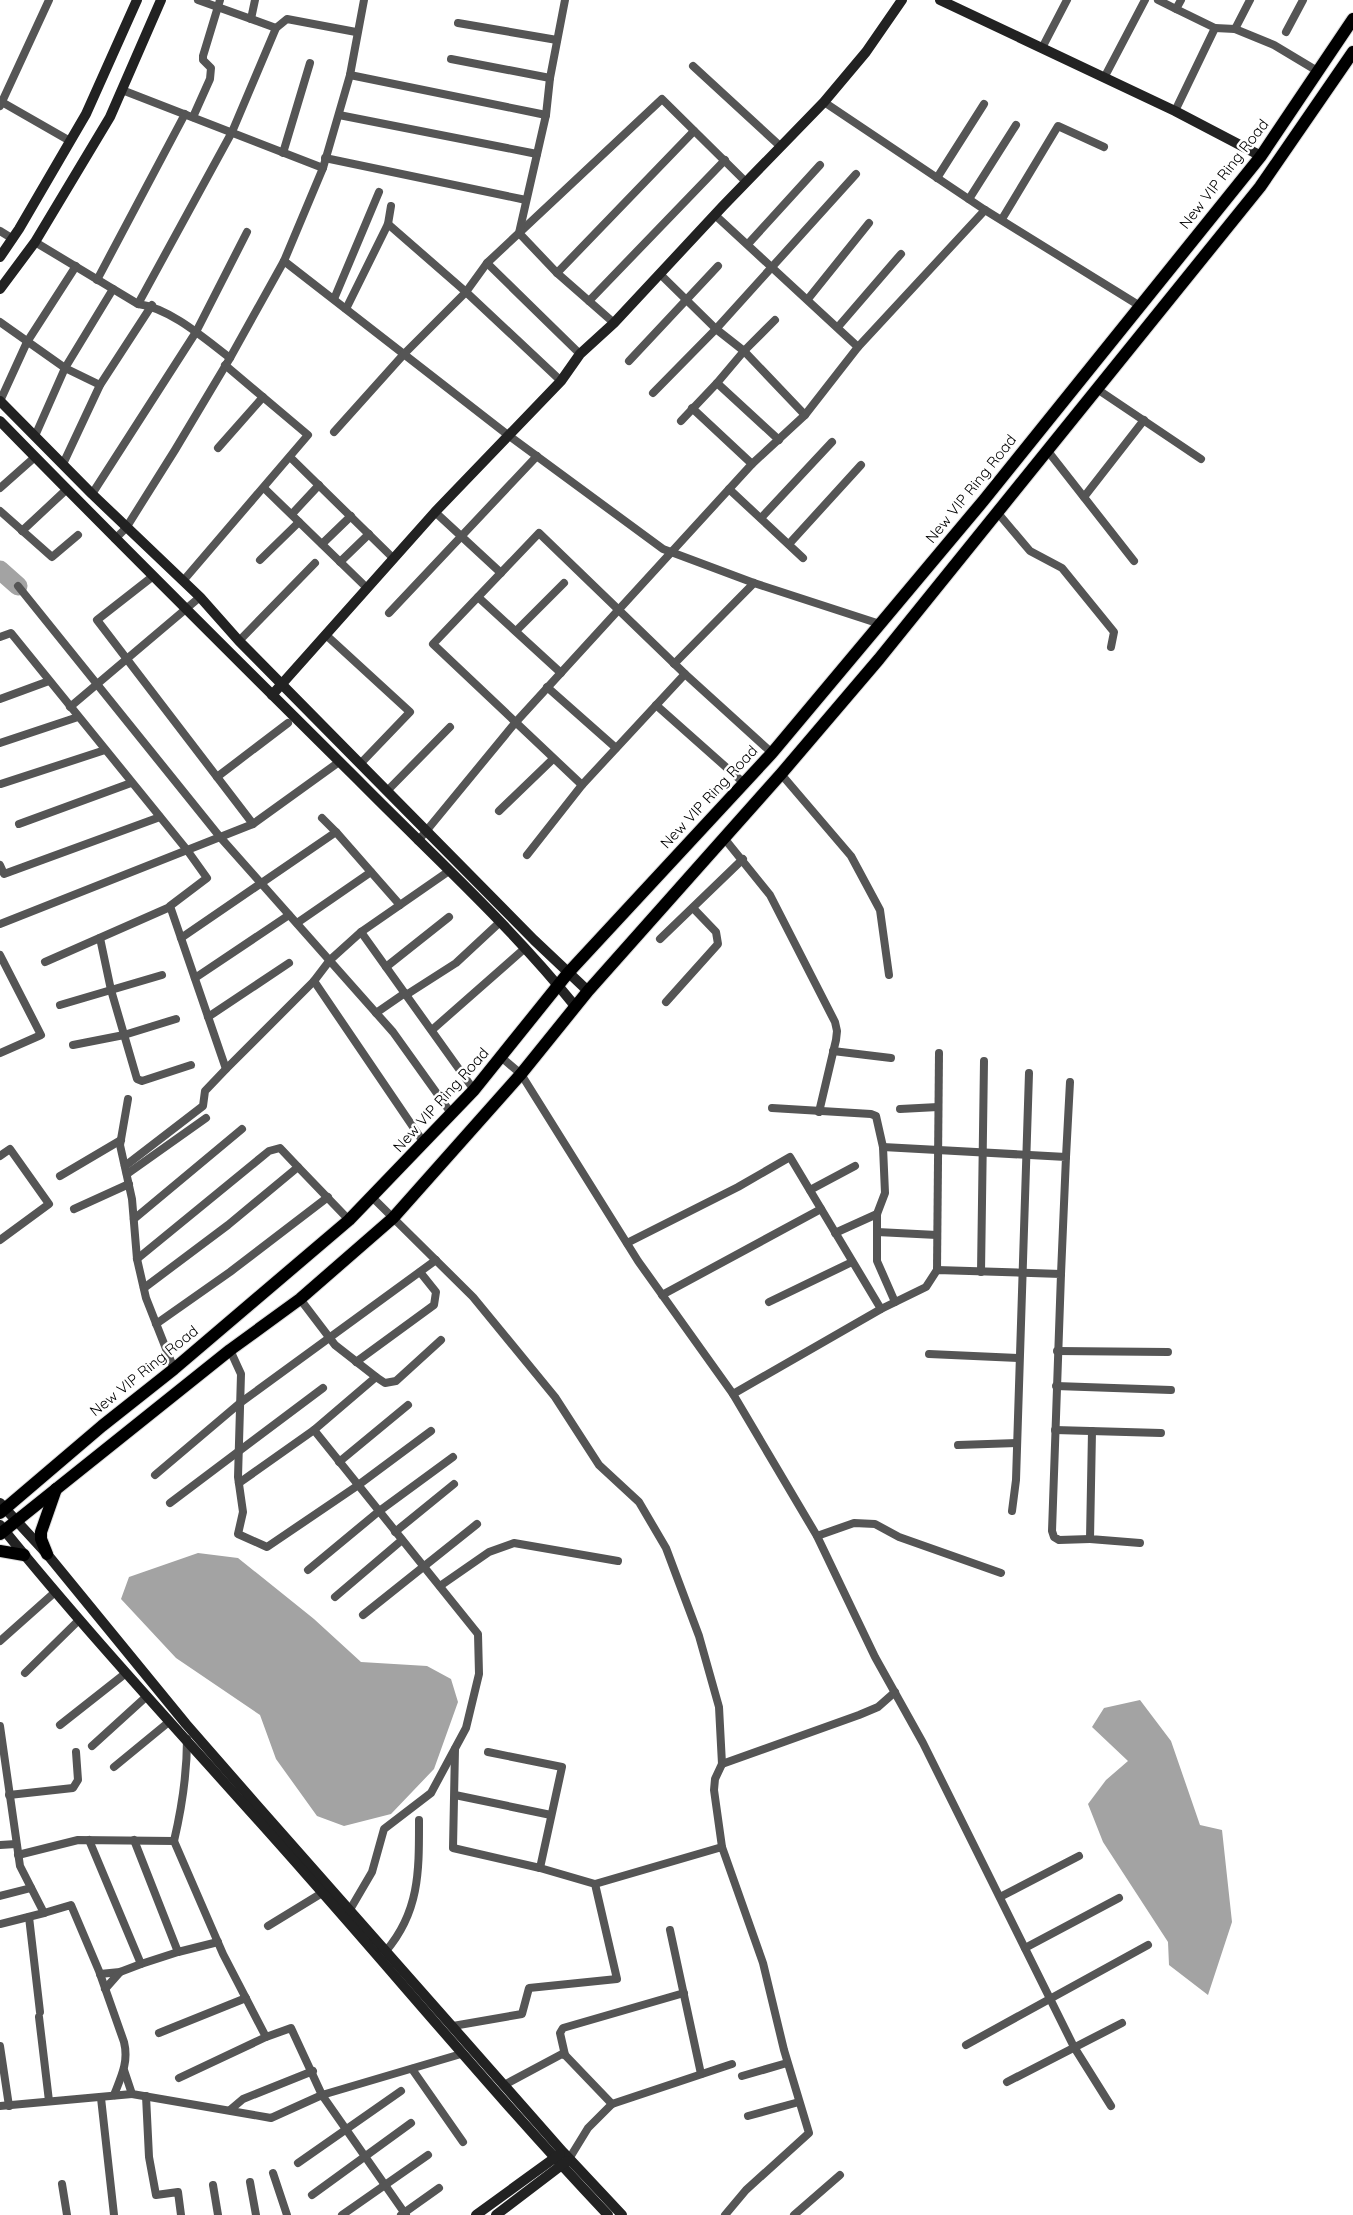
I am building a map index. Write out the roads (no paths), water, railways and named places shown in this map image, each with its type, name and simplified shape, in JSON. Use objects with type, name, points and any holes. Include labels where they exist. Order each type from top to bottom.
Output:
[{"type":"main road","name":"New VIP Ring Road","points":[[2,1508],[174,1369],[349,1220],[373,1198],[474,1090],[568,973],[744,784],[880,624],[1261,156],[1353,19]]},
{"type":"main road","points":[[1,1530],[16,1522],[230,1350],[300,1299],[392,1218],[521,1074],[575,1006],[781,774],[879,659],[1260,187],[1353,52]]},
{"type":"main road","points":[[1150,294],[1165,304]]},
{"type":"main road","points":[[47,1554],[41,1540],[41,1532],[56,1489]]},
{"type":"main road","points":[[0,1551],[24,1555]]},
{"type":"street","points":[[49,0],[1,103],[70,141]]},
{"type":"street","points":[[0,257],[86,114],[137,0]]},
{"type":"street","points":[[0,289],[35,242],[110,117],[161,0]]},
{"type":"street","points":[[198,0],[219,3],[251,19],[276,28]]},
{"type":"street","points":[[251,19],[255,0]]},
{"type":"street","points":[[115,539],[126,528],[230,358],[284,261],[323,168],[350,75],[356,32],[364,0]]},
{"type":"street","points":[[519,233],[546,115],[550,78],[565,0]]},
{"type":"street","points":[[272,695],[435,512],[561,381],[580,354],[614,323],[780,146],[824,102],[866,52],[902,0]]},
{"type":"street","points":[[940,0],[1175,111],[1261,156]]},
{"type":"street","points":[[1042,48],[1067,0]]},
{"type":"street","points":[[1104,78],[1145,0]]},
{"type":"street","points":[[1158,0],[1215,28],[1235,29],[1274,45],[1319,72]]},
{"type":"street","points":[[1176,9],[1181,0]]},
{"type":"street","points":[[1235,29],[1250,0]]},
{"type":"street","points":[[1286,32],[1303,0]]},
{"type":"street","points":[[97,280],[210,80],[210,68],[203,60],[203,56],[219,3]]},
{"type":"street","points":[[138,304],[232,132],[276,28],[287,18],[356,32]]},
{"type":"street","points":[[458,23],[557,40]]},
{"type":"street","points":[[1175,111],[1215,28]]},
{"type":"street","points":[[451,59],[550,78]]},
{"type":"street","points":[[283,152],[310,63]]},
{"type":"street","points":[[693,66],[780,146]]},
{"type":"street","points":[[350,75],[546,115]]},
{"type":"street","points":[[122,90],[323,168]]},
{"type":"street","points":[[334,432],[404,354],[466,292],[487,263],[662,99],[746,182]]},
{"type":"street","points":[[824,102],[984,210],[1002,219],[1140,306]]},
{"type":"street","points":[[937,178],[984,104]]},
{"type":"street","points":[[338,115],[537,154]]},
{"type":"street","points":[[969,200],[1016,125]]},
{"type":"street","points":[[1002,219],[1058,126],[1104,147]]},
{"type":"street","points":[[557,273],[694,131]]},
{"type":"street","points":[[325,158],[526,200]]},
{"type":"street","points":[[589,302],[725,160]]},
{"type":"street","points":[[748,244],[820,165]]},
{"type":"street","points":[[653,393],[716,329],[856,174]]},
{"type":"street","points":[[334,299],[379,192]]},
{"type":"street","points":[[346,309],[388,224],[391,206]]},
{"type":"street","points":[[418,841],[547,687],[729,488],[805,415],[858,348],[984,210]]},
{"type":"street","points":[[715,215],[808,299],[858,348]]},
{"type":"street","points":[[808,299],[869,223]]},
{"type":"street","points":[[388,224],[466,292],[561,381]]},
{"type":"street","points":[[0,230],[12,239]]},
{"type":"street","points":[[92,494],[196,332],[247,232]]},
{"type":"street","points":[[519,233],[557,273],[614,323]]},
{"type":"street","points":[[35,242],[138,304],[152,306],[196,332],[230,358]]},
{"type":"street","points":[[838,327],[901,254]]},
{"type":"street","points":[[284,261],[508,434],[663,549],[754,583],[880,624]]},
{"type":"street","points":[[487,263],[580,354]]},
{"type":"street","points":[[76,266],[27,342],[0,401],[126,528],[200,597],[282,684],[588,991]]},
{"type":"street","points":[[628,362],[718,266]]},
{"type":"street","points":[[660,274],[716,329],[744,351],[805,415]]},
{"type":"street","points":[[35,436],[65,368],[113,289]]},
{"type":"street","points":[[63,464],[100,385],[152,306]]},
{"type":"street","points":[[681,421],[744,351],[775,320]]},
{"type":"street","points":[[0,322],[65,368],[100,385]]},
{"type":"street","points":[[183,581],[308,435],[225,365]]},
{"type":"street","points":[[717,383],[779,440]]},
{"type":"street","points":[[1097,389],[1201,459]]},
{"type":"street","points":[[218,448],[263,397]]},
{"type":"street","points":[[692,408],[752,464]]},
{"type":"street","points":[[1084,497],[1144,420]]},
{"type":"street","points":[[0,422],[152,577],[449,871],[558,985],[575,1006]]},
{"type":"street","points":[[761,518],[832,442]]},
{"type":"street","points":[[1047,450],[1134,561]]},
{"type":"street","points":[[389,613],[537,456]]},
{"type":"street","points":[[0,488],[35,457]]},
{"type":"street","points":[[290,457],[393,558]]},
{"type":"street","points":[[789,544],[861,465]]},
{"type":"street","points":[[292,514],[319,485]]},
{"type":"street","points":[[264,488],[367,588]]},
{"type":"street","points":[[729,488],[804,558]]},
{"type":"street","points":[[22,531],[67,489]]},
{"type":"street","points":[[0,511],[52,557],[78,535]]},
{"type":"street","points":[[435,512],[501,573]]},
{"type":"street","points":[[997,512],[1030,551],[1062,568],[1114,632],[1111,647]]},
{"type":"street","points":[[322,544],[351,516]]},
{"type":"street","points":[[260,560],[299,522]]},
{"type":"street","points":[[582,785],[434,644],[539,533],[674,664],[772,752]]},
{"type":"street","points":[[340,562],[369,534]]},
{"type":"street","points":[[240,641],[315,563]]},
{"type":"street","points":[[152,577],[97,620],[253,824]]},
{"type":"street","points":[[516,631],[564,583]]},
{"type":"street","points":[[674,664],[754,583]]},
{"type":"street","points":[[18,586],[220,837],[392,1032],[451,1113]]},
{"type":"street","points":[[70,707],[96,684],[128,660],[200,597]]},
{"type":"street","points":[[478,597],[561,672]]},
{"type":"street","points":[[0,637],[11,633],[187,850],[207,878],[170,907],[45,962]]},
{"type":"street","points":[[326,635],[410,712],[361,763]]},
{"type":"street","points":[[527,855],[582,785],[685,674]]},
{"type":"street","points":[[0,699],[49,681]]},
{"type":"street","points":[[547,687],[616,748]]},
{"type":"street","points":[[656,705],[744,784]]},
{"type":"street","points":[[0,743],[78,717]]},
{"type":"street","points":[[217,777],[288,722]]},
{"type":"street","points":[[388,790],[450,727]]},
{"type":"street","points":[[1,784],[105,750]]},
{"type":"street","points":[[499,811],[553,758]]},
{"type":"street","points":[[0,924],[253,824],[339,762]]},
{"type":"street","points":[[781,774],[851,856],[880,910],[889,975]]},
{"type":"street","points":[[20,824],[131,783]]},
{"type":"street","points":[[0,865],[2,875],[160,817]]},
{"type":"street","points":[[322,818],[400,905]]},
{"type":"street","points":[[181,938],[260,882],[336,832]]},
{"type":"street","points":[[724,838],[743,859],[777,906],[835,1022],[837,1031],[819,1112]]},
{"type":"street","points":[[660,939],[743,859]]},
{"type":"street","points":[[126,1170],[203,1106],[205,1091],[314,981],[330,960],[361,932],[449,871]]},
{"type":"street","points":[[297,924],[371,872]]},
{"type":"street","points":[[170,907],[226,1069]]},
{"type":"street","points":[[666,1002],[718,944],[716,932],[693,908]]},
{"type":"street","points":[[195,978],[289,915]]},
{"type":"street","points":[[386,967],[449,917]]},
{"type":"street","points":[[376,1013],[456,963],[499,923]]},
{"type":"street","points":[[361,932],[474,1090]]},
{"type":"street","points":[[100,938],[111,990],[137,1079],[142,1081],[191,1065]]},
{"type":"street","points":[[432,1030],[524,949]]},
{"type":"street","points":[[0,955],[40,1036],[0,1053]]},
{"type":"street","points":[[208,1018],[289,963]]},
{"type":"street","points":[[60,1005],[162,975]]},
{"type":"street","points":[[314,981],[424,1143]]},
{"type":"street","points":[[73,1045],[124,1035],[176,1019]]},
{"type":"street","points":[[833,1051],[891,1058]]},
{"type":"street","points":[[733,1394],[880,1309],[926,1287],[937,1270],[939,1053]]},
{"type":"street","points":[[501,1057],[521,1074],[627,1243],[733,1394],[817,1536],[875,1657],[896,1692],[1074,2047],[1111,2106]]},
{"type":"street","points":[[981,1272],[984,1061]]},
{"type":"street","points":[[1012,1511],[1016,1480],[1028,1073]]},
{"type":"street","points":[[1070,1082],[1057,1351],[1054,1537],[1059,1540],[1090,1539],[1140,1543]]},
{"type":"street","points":[[128,1099],[121,1140],[134,1219],[137,1259],[156,1324],[174,1369]]},
{"type":"street","points":[[900,1110],[938,1107]]},
{"type":"street","points":[[772,1108],[876,1116],[883,1147],[885,1194],[876,1214],[877,1261],[895,1302]]},
{"type":"street","points":[[126,1170],[206,1118]]},
{"type":"street","points":[[134,1219],[242,1129]]},
{"type":"street","points":[[60,1176],[121,1140]]},
{"type":"street","points":[[883,1147],[1066,1157]]},
{"type":"street","points":[[137,1259],[269,1151],[280,1148],[349,1220]]},
{"type":"street","points":[[0,1156],[10,1149],[49,1204],[0,1240]]},
{"type":"street","points":[[627,1243],[738,1187],[790,1157],[880,1309]]},
{"type":"street","points":[[810,1190],[855,1166]]},
{"type":"street","points":[[144,1288],[228,1225],[298,1167]]},
{"type":"street","points":[[74,1209],[129,1184]]},
{"type":"street","points":[[156,1324],[230,1272],[328,1198]]},
{"type":"street","points":[[373,1198],[473,1297],[555,1397],[599,1465],[639,1502],[666,1548],[700,1636],[719,1707],[722,1764],[715,1779],[714,1790],[722,1848],[763,1962],[787,2063],[809,2133],[746,2190],[725,2215]]},
{"type":"street","points":[[662,1295],[821,1209]]},
{"type":"street","points":[[835,1233],[876,1214]]},
{"type":"street","points":[[877,1232],[936,1235]]},
{"type":"street","points":[[155,1475],[240,1403],[436,1260]]},
{"type":"street","points":[[768,1302],[852,1262]]},
{"type":"street","points":[[937,1270],[1061,1274]]},
{"type":"street","points":[[356,1362],[434,1305],[436,1292],[420,1272]]},
{"type":"street","points":[[300,1299],[335,1345],[384,1383],[396,1381],[441,1340]]},
{"type":"street","points":[[230,1350],[241,1374],[239,1483],[243,1512],[238,1534],[267,1547],[357,1486],[431,1431]]},
{"type":"street","points":[[1057,1351],[1168,1352]]},
{"type":"street","points":[[929,1354],[1019,1358]]},
{"type":"street","points":[[239,1483],[314,1430],[376,1378]]},
{"type":"street","points":[[1056,1386],[1171,1390]]},
{"type":"street","points":[[170,1503],[323,1388]]},
{"type":"street","points":[[339,1462],[408,1405]]},
{"type":"street","points":[[314,1430],[357,1486],[478,1634],[478,1674],[466,1728],[431,1793],[384,1829],[372,1872],[347,1914]]},
{"type":"street","points":[[1055,1430],[1161,1432]]},
{"type":"street","points":[[1090,1539],[1092,1431]]},
{"type":"street","points":[[958,1445],[1017,1443]]},
{"type":"street","points":[[308,1570],[378,1512],[453,1457]]},
{"type":"street","points":[[395,1532],[454,1484]]},
{"type":"street","points":[[2,1508],[47,1554],[461,2054],[562,2159],[622,2215]]},
{"type":"street","points":[[817,1536],[854,1523],[875,1524],[898,1537],[1001,1572]]},
{"type":"street","points":[[363,1615],[477,1524]]},
{"type":"street","points":[[1,1530],[24,1555],[54,1593],[187,1739],[322,1893],[386,1951],[504,2085],[608,2215]]},
{"type":"street","points":[[335,1597],[402,1540]]},
{"type":"street","points":[[440,1586],[489,1552],[514,1543],[618,1561]]},
{"type":"street","points":[[0,1641],[54,1593]]},
{"type":"street","points":[[25,1673],[79,1620]]},
{"type":"street","points":[[60,1725],[126,1673]]},
{"type":"street","points":[[722,1764],[859,1715],[878,1707],[896,1692]]},
{"type":"street","points":[[92,1746],[147,1696]]},
{"type":"street","points":[[114,1767],[170,1721]]},
{"type":"street","points":[[186,1724],[187,1765],[182,1807],[174,1841],[218,1942],[266,2037]]},
{"type":"street","points":[[0,1726],[20,1866],[44,1913]]},
{"type":"street","points":[[455,1747],[453,1848],[540,1868],[596,1884],[722,1848]]},
{"type":"street","points":[[9,1795],[73,1788],[78,1780],[76,1752]]},
{"type":"street","points":[[488,1752],[562,1767],[540,1868]]},
{"type":"street","points":[[455,1795],[551,1815]]},
{"type":"street","points":[[386,1951],[400,1934],[414,1895],[419,1869],[419,1820]]},
{"type":"street","points":[[18,1855],[78,1840],[174,1841]]},
{"type":"street","points":[[89,1840],[141,1964]]},
{"type":"street","points":[[134,1840],[178,1952]]},
{"type":"street","points":[[0,1845],[16,1844]]},
{"type":"street","points":[[1000,1897],[1078,1856]]},
{"type":"street","points":[[452,2026],[522,2014],[529,1988],[617,1979],[596,1884]]},
{"type":"street","points":[[0,1896],[31,1888]]},
{"type":"street","points":[[268,1926],[322,1893]]},
{"type":"street","points":[[1025,1948],[1119,1898]]},
{"type":"street","points":[[0,1924],[71,1905],[100,1974],[124,2042],[126,2051],[124,2070],[114,2095]]},
{"type":"street","points":[[29,1917],[49,2101]]},
{"type":"street","points":[[670,1930],[701,2074]]},
{"type":"street","points":[[100,1974],[120,1972],[178,1952],[218,1942]]},
{"type":"street","points":[[966,2045],[1148,1945]]},
{"type":"street","points":[[105,1988],[120,1972]]},
{"type":"street","points":[[612,2104],[566,2055],[560,2033],[563,2028],[684,1993]]},
{"type":"street","points":[[159,2033],[246,1998]]},
{"type":"street","points":[[1007,2082],[1122,2023]]},
{"type":"street","points":[[179,2078],[266,2037],[291,2028],[313,2071],[322,2095],[403,2214],[439,2188]]},
{"type":"street","points":[[0,2046],[9,2106]]},
{"type":"street","points":[[0,2106],[132,2094],[272,2118],[322,2095],[461,2054]]},
{"type":"street","points":[[504,2085],[558,2054],[566,2055]]},
{"type":"street","points":[[742,2076],[787,2063]]},
{"type":"street","points":[[496,2215],[577,2146],[588,2128],[612,2104],[732,2064]]},
{"type":"street","points":[[412,2069],[463,2142]]},
{"type":"street","points":[[124,2070],[132,2094]]},
{"type":"street","points":[[230,2110],[243,2099],[313,2071]]},
{"type":"street","points":[[298,2163],[345,2128],[401,2091]]},
{"type":"street","points":[[146,2096],[149,2156],[156,2195],[178,2192],[181,2215]]},
{"type":"street","points":[[101,2098],[114,2215]]},
{"type":"street","points":[[748,2116],[799,2102]]},
{"type":"street","points":[[312,2195],[411,2123]]},
{"type":"street","points":[[342,2215],[428,2154]]},
{"type":"street","points":[[476,2215],[562,2159]]},
{"type":"street","points":[[274,2173],[287,2215]]},
{"type":"street","points":[[794,2215],[840,2175]]},
{"type":"street","points":[[250,2182],[256,2215]]},
{"type":"street","points":[[62,2184],[67,2215]]},
{"type":"street","points":[[213,2185],[218,2215]]},
{"type":"waterway","points":[[0,570],[18,586]]}]
